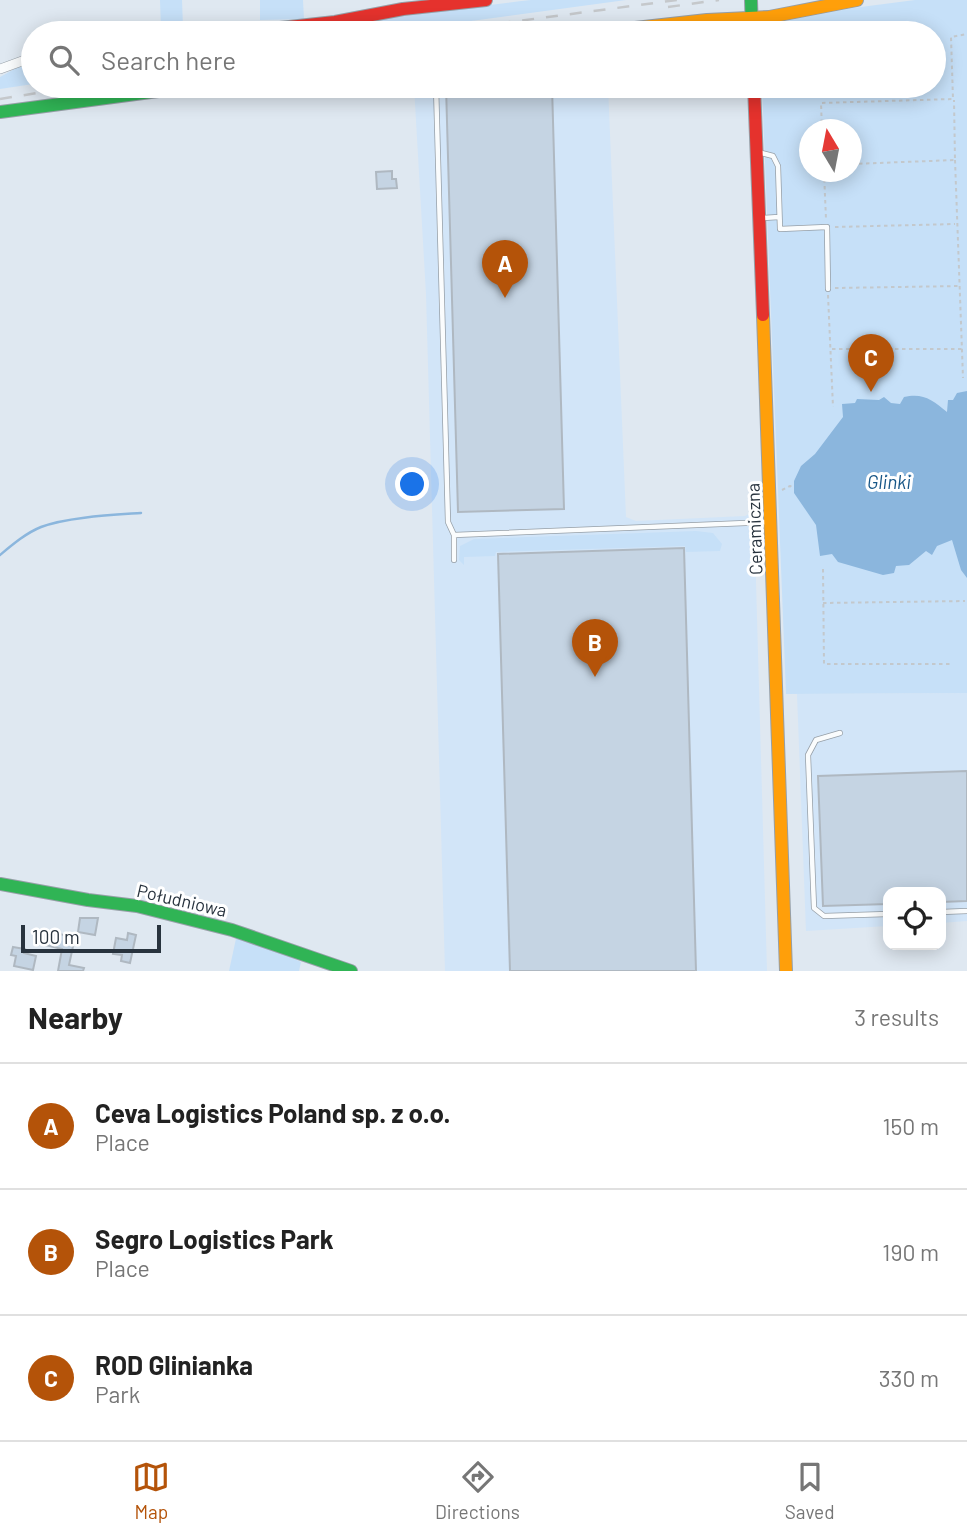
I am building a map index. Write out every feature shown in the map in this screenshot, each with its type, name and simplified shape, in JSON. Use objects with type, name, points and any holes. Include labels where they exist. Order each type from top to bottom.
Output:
[{"type":"street","points":[[340,21],[403,9],[486,0]]},
{"type":"street","points":[[751,0],[752,18]]},
{"type":"street","points":[[697,21],[752,18],[857,0]]},
{"type":"street","points":[[0,69],[21,61]]},
{"type":"street","points":[[0,112],[106,98]]},
{"type":"street","name":"Ceramiczna","points":[[755,98],[771,489],[786,971]]},
{"type":"street","name":"Południowa","points":[[0,884],[150,909],[232,930],[351,971]]},
{"type":"lane","points":[[436,98],[448,522],[454,535],[454,560]]},
{"type":"lane","points":[[757,152],[773,156],[778,166],[780,229],[827,227],[828,289]]},
{"type":"lane","points":[[760,218],[779,217]]},
{"type":"lane","points":[[454,535],[772,522]]},
{"type":"lane","points":[[840,733],[816,740],[808,755],[814,908],[824,916],[883,914]]},
{"type":"lane","points":[[946,912],[967,911]]},
{"type":"path","points":[[963,377],[951,37],[967,34]]},
{"type":"path","points":[[822,119],[821,103],[954,99]]},
{"type":"path","points":[[862,164],[955,160]]},
{"type":"path","points":[[825,182],[827,227],[957,224]]},
{"type":"path","points":[[833,407],[828,289],[960,286]]},
{"type":"path","points":[[831,349],[962,349]]},
{"type":"path","points":[[771,489],[794,488]]},
{"type":"path","points":[[823,569],[824,664],[951,664]]},
{"type":"path","points":[[823,603],[965,601]]},
{"type":"shaded area","points":[[160,0],[182,0],[183,21],[161,21]]},
{"type":"shaded area","points":[[260,0],[303,0],[304,19],[260,20]]},
{"type":"shaded area","points":[[531,0],[626,0],[471,21],[367,21]]},
{"type":"shaded area","points":[[915,0],[967,0],[967,693],[786,694],[762,98],[946,98],[946,21],[786,21]]},
{"type":"shaded area","points":[[21,66],[21,86],[0,89],[0,77]]},
{"type":"shaded area","points":[[415,98],[609,98],[626,517],[636,521],[745,516],[754,511],[767,971],[445,971],[426,294]]},
{"type":"shaded area","points":[[696,531],[713,533],[722,544],[720,551],[686,552],[685,546],[496,552],[495,556],[464,557],[464,565],[459,560],[460,546],[474,539]]},
{"type":"shaded area","points":[[967,693],[967,921],[946,923],[946,887],[883,887],[883,926],[806,931],[797,694]]},
{"type":"shaded area","points":[[237,934],[301,962],[299,971],[229,971]]},
{"type":"water","name":"Glinki","points":[[967,391],[967,578],[961,570],[952,540],[937,546],[932,555],[926,551],[909,565],[896,566],[894,573],[883,575],[838,562],[832,554],[820,556],[816,525],[794,493],[794,481],[801,466],[815,454],[843,417],[842,404],[855,403],[857,399],[879,400],[884,397],[891,403],[900,404],[904,397],[917,396],[932,401],[947,412],[948,400],[953,400],[957,393]]},
{"type":"building","points":[[446,98],[552,98],[564,509],[458,512]]},
{"type":"building","points":[[392,171],[392,179],[396,179],[397,188],[377,189],[376,172]]},
{"type":"building","points":[[684,548],[696,971],[510,971],[498,554]]},
{"type":"building","points":[[967,771],[967,901],[946,902],[946,887],[883,887],[883,904],[823,906],[818,776]]},
{"type":"building","points":[[80,918],[98,918],[95,935],[78,932]]},
{"type":"building","points":[[43,931],[75,937],[69,965],[84,968],[83,971],[58,971],[62,949],[41,944]]},
{"type":"building","points":[[128,933],[136,935],[130,963],[121,961],[122,955],[113,954],[116,938],[127,940]]},
{"type":"building","points":[[13,947],[25,949],[24,953],[36,956],[33,970],[14,966],[16,956],[11,955]]},
{"type":"waterway","points":[[0,555],[41,527],[90,517],[141,513]]},
{"type":"railway","points":[[518,21],[677,0]]},
{"type":"railway","points":[[668,7],[719,0]]},
{"type":"railway","points":[[0,99],[21,96]]},
{"type":"traffic: fast","points":[[751,0],[752,21]]},
{"type":"traffic: fast","points":[[0,112],[106,98]]},
{"type":"traffic: fast","points":[[0,884],[137,906],[232,930],[351,971]]},
{"type":"traffic: slow","points":[[698,21],[769,17],[857,0]]},
{"type":"traffic: slow","points":[[763,315],[786,971]]},
{"type":"traffic: jam","points":[[340,21],[403,9],[486,0]]},
{"type":"traffic: jam","points":[[754,98],[763,315]]},
{"type":"place","name":"Ceva Logistics Poland sp. z o.o.","points":[[505,298]]},
{"type":"place","name":"ROD Glinianka","points":[[871,392]]},
{"type":"place","name":"Segro Logistics Park","points":[[595,677]]}]
